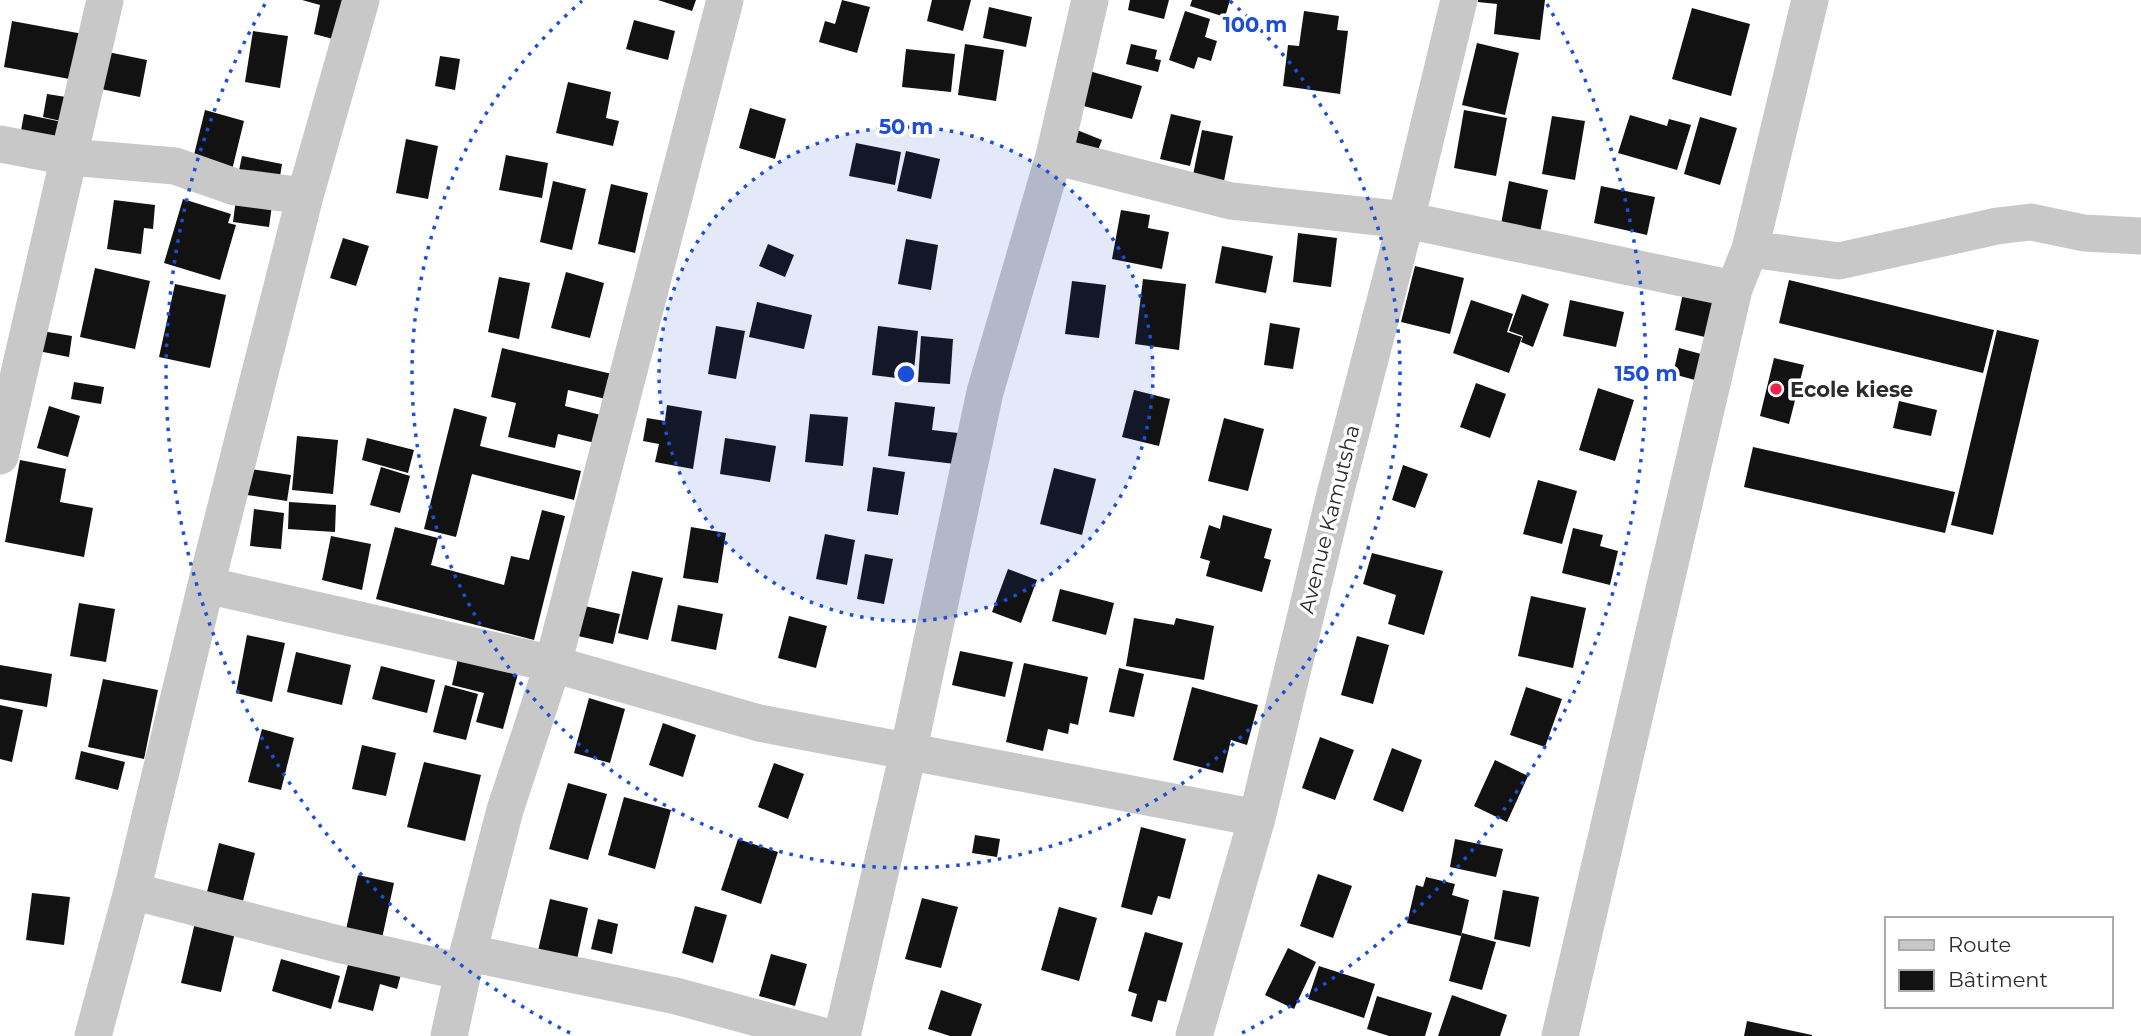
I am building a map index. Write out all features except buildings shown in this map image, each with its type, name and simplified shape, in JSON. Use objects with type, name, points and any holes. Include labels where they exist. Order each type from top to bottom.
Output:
[{"type":"street","points":[[0,456],[105,0]]},
{"type":"street","points":[[93,1036],[132,891],[206,585],[305,196],[360,0]]},
{"type":"street","points":[[449,1036],[505,810],[553,664],[725,0]]},
{"type":"street","points":[[842,1036],[908,753],[985,392],[1054,156],[1090,0]]},
{"type":"street","name":"Avenue Kamutsha","points":[[1204,1034],[1334,498],[1406,220],[1459,0]]},
{"type":"street","points":[[1560,1036],[1734,289],[1750,249],[1810,0]]},
{"type":"street","points":[[0,144],[69,157],[174,166],[235,187],[305,196]]},
{"type":"street","points":[[1054,156],[1231,201],[1406,220],[1734,289]]},
{"type":"street","points":[[1750,249],[1839,261],[1997,226],[2031,222],[2084,233],[2141,236]]},
{"type":"street","points":[[206,585],[553,664],[759,723],[1257,818]]},
{"type":"street","points":[[132,891],[342,945],[676,996],[823,1036]]},
{"type":"place","name":"Ecole kiese","points":[[1776,389]]}]
